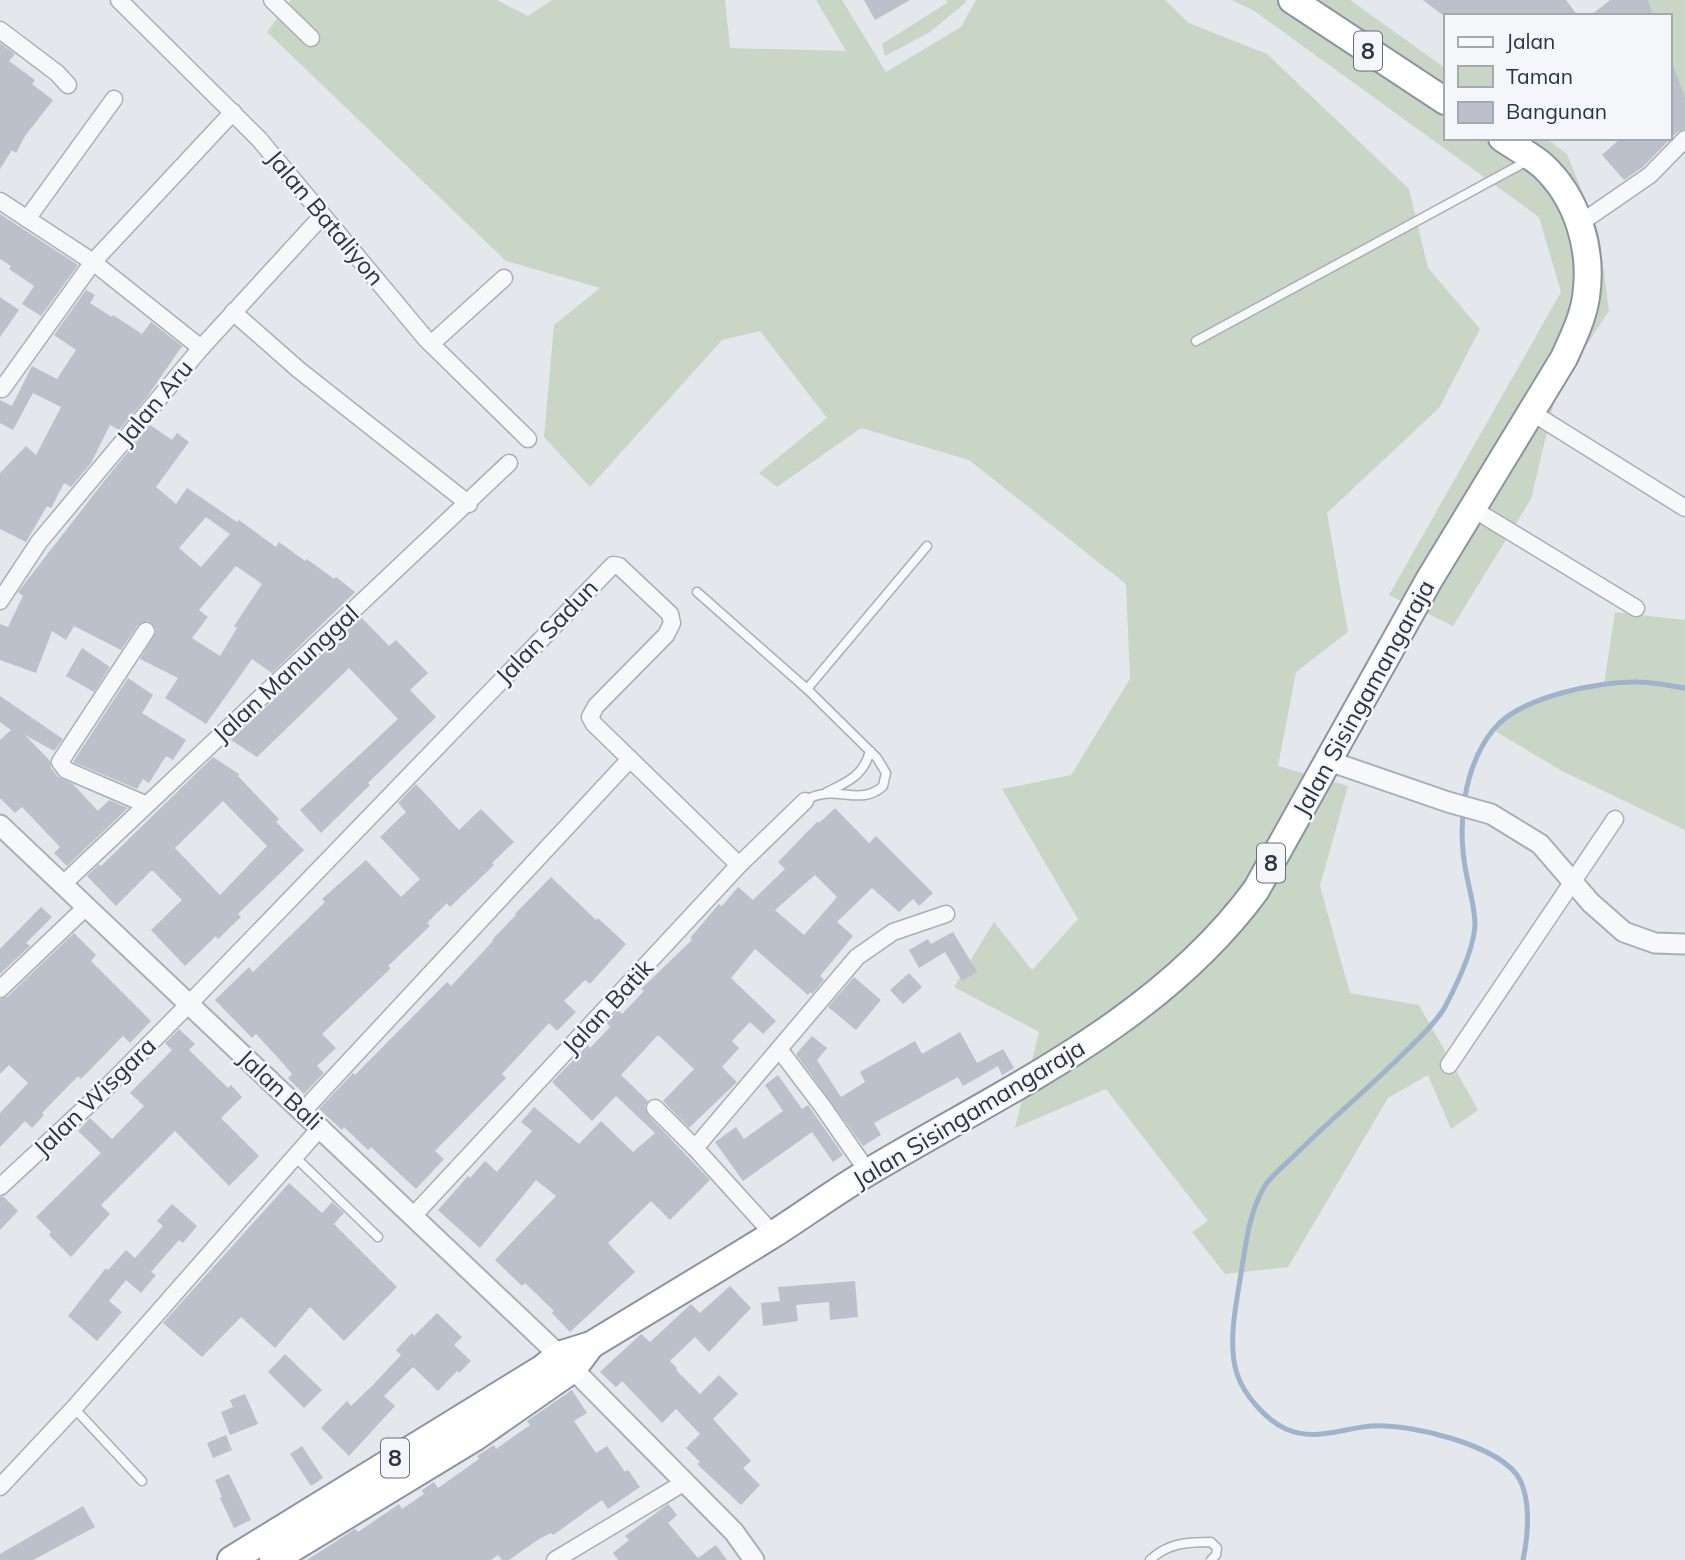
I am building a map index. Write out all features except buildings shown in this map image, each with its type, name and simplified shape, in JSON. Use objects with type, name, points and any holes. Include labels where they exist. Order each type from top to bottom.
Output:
[{"type":"highway","name":"8","points":[[1292,0],[1444,100]]},
{"type":"highway","name":"Jalan Sisingamangaraja","points":[[566,1362],[868,1172],[1086,1046],[1173,980],[1238,915],[1256,890],[1429,580],[1564,358],[1578,326],[1586,299],[1588,252],[1579,224],[1569,199],[1543,166],[1505,140]]},
{"type":"highway","name":"8","points":[[231,1560],[543,1368],[566,1362]]},
{"type":"highway","name":"8","points":[[274,1560],[474,1438],[566,1362]]},
{"type":"street","name":"Jalan Bataliyon","points":[[119,0],[259,139],[431,344],[528,439]]},
{"type":"street","points":[[272,0],[311,38]]},
{"type":"street","points":[[0,30],[57,73],[68,85]]},
{"type":"street","points":[[27,219],[114,100]]},
{"type":"street","points":[[2,389],[93,262],[233,112]]},
{"type":"street","points":[[1579,224],[1682,151]]},
{"type":"street","points":[[0,201],[93,262],[201,348]]},
{"type":"street","name":"Jalan Aru","points":[[0,601],[39,542],[201,348],[322,216]]},
{"type":"street","points":[[431,344],[505,278]]},
{"type":"street","points":[[233,312],[299,370],[469,504]]},
{"type":"street","points":[[1531,412],[1685,508]]},
{"type":"street","name":"Jalan Manunggal","points":[[62,885],[145,804],[469,504],[509,463]]},
{"type":"street","points":[[1473,509],[1636,608]]},
{"type":"street","name":"Jalan Sadun","points":[[188,1005],[613,565],[619,566],[670,614],[672,623],[666,635],[596,706],[590,717],[594,724],[739,865]]},
{"type":"street","points":[[145,804],[66,770],[60,762],[146,631]]},
{"type":"street","points":[[303,1111],[630,759]]},
{"type":"street","points":[[1329,761],[1491,814],[1540,844],[1591,903],[1625,932],[1655,943],[1685,944]]},
{"type":"street","name":"Jalan Batik","points":[[413,1216],[739,865],[805,801]]},
{"type":"street","points":[[1449,1065],[1615,819]]},
{"type":"street","name":"Jalan Bali","points":[[0,825],[566,1362],[734,1532],[754,1560]]},
{"type":"street","points":[[0,989],[85,908]]},
{"type":"street","points":[[695,1147],[857,957],[892,932],[946,914]]},
{"type":"street","name":"Jalan Wisgara","points":[[0,1187],[99,1095],[188,1005]]},
{"type":"street","points":[[779,1049],[868,1172]]},
{"type":"street","points":[[655,1108],[695,1147],[773,1234]]},
{"type":"street","points":[[0,1487],[74,1408],[321,1127]]},
{"type":"street","points":[[555,1560],[685,1482]]},
{"type":"lane","points":[[1196,341],[1532,158]]},
{"type":"lane","points":[[807,689],[927,546]]},
{"type":"lane","points":[[697,592],[807,689],[883,765],[885,781],[877,792],[863,796],[825,793],[814,795],[805,801]]},
{"type":"lane","points":[[825,793],[852,780],[860,773],[867,763],[870,751]]},
{"type":"lane","points":[[294,1156],[379,1237]]},
{"type":"lane","points":[[74,1408],[142,1481]]},
{"type":"lane","points":[[1150,1560],[1159,1551],[1183,1542],[1211,1542],[1217,1552],[1211,1560]]},
{"type":"green space","points":[[291,0],[497,0],[528,16],[552,0],[725,0],[730,48],[846,51],[816,0],[842,0],[886,72],[961,27],[976,0],[1165,0],[1189,23],[1267,54],[1409,189],[1428,268],[1480,329],[1439,408],[1327,513],[1348,632],[1296,672],[1278,766],[1348,786],[1320,886],[1350,993],[1419,1005],[1478,1110],[1451,1129],[1428,1075],[1388,1098],[1288,1267],[1225,1274],[1192,1232],[1208,1221],[1106,1089],[1015,1128],[1039,1032],[954,987],[994,922],[1032,970],[1078,919],[1002,789],[1071,775],[1130,679],[1126,584],[969,460],[861,428],[777,487],[759,473],[827,418],[760,331],[722,340],[590,487],[544,437],[554,325],[600,288],[506,261],[267,32]]},
{"type":"green space","points":[[946,0],[966,0],[930,32],[885,56],[882,44],[947,3]]},
{"type":"green space","points":[[1231,0],[1350,0],[1444,67],[1444,140],[1548,140],[1567,154],[1599,234],[1609,311],[1557,390],[1531,499],[1453,626],[1389,595],[1561,292],[1539,217],[1253,10]]},
{"type":"green space","points":[[1648,0],[1685,0],[1685,98],[1671,61],[1671,14],[1653,14]]},
{"type":"green space","points":[[1615,612],[1685,620],[1685,830],[1562,771],[1493,730],[1517,712],[1531,706],[1559,695],[1604,684]]},
{"type":"waterway","points":[[1523,1560],[1526,1498],[1520,1480],[1494,1456],[1453,1439],[1408,1428],[1372,1426],[1318,1434],[1297,1433],[1278,1425],[1257,1406],[1240,1382],[1233,1352],[1234,1315],[1250,1222],[1258,1199],[1270,1180],[1426,1031],[1441,1013],[1454,989],[1468,956],[1475,925],[1463,854],[1465,798],[1475,762],[1493,730],[1521,708],[1582,688],[1622,682],[1656,683],[1685,688]]}]
